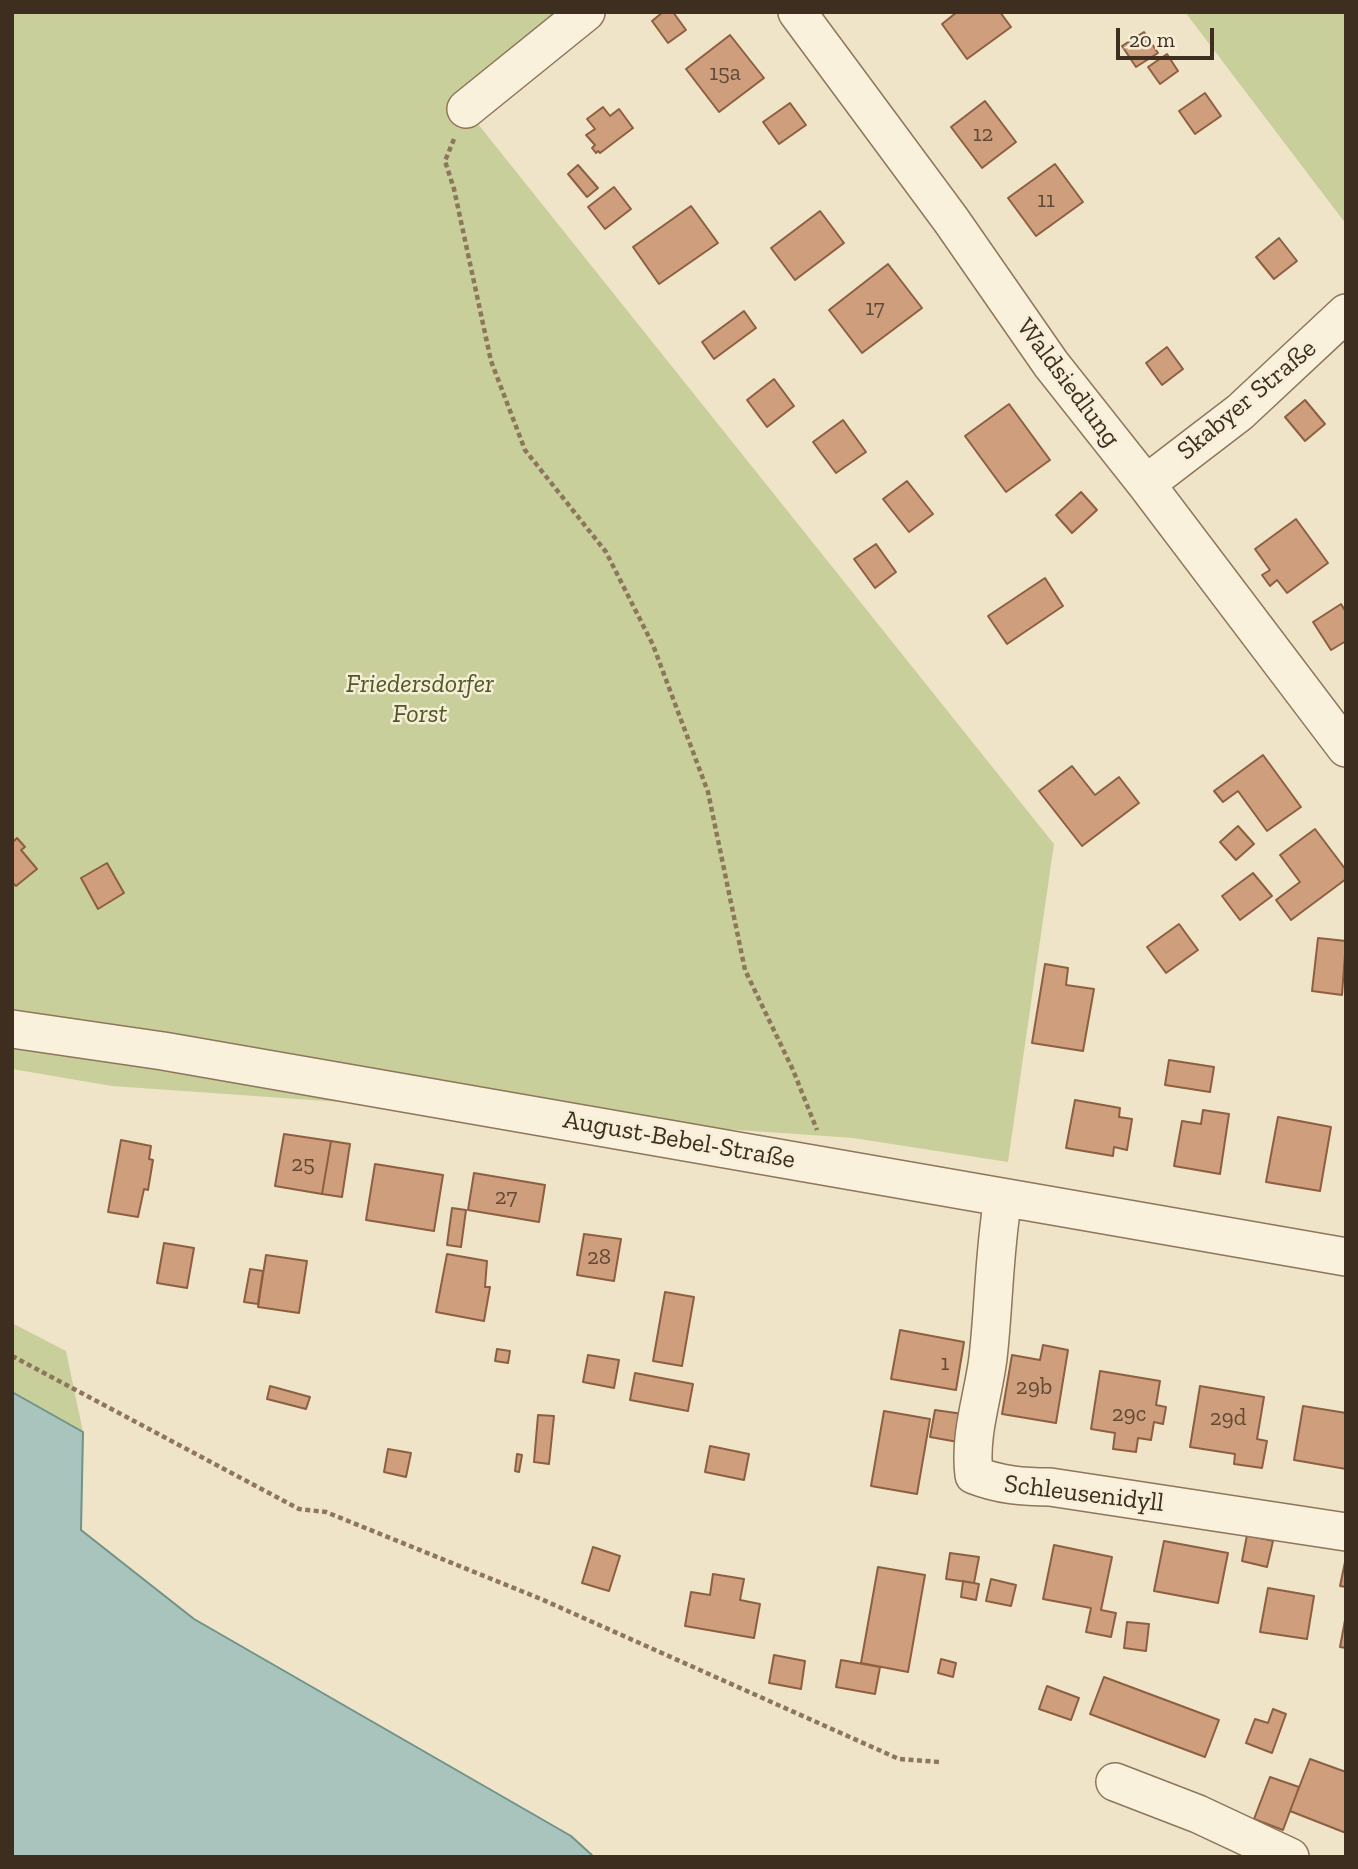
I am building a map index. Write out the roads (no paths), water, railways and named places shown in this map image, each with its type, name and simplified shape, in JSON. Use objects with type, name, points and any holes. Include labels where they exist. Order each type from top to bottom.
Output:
[{"type":"street","points":[[466,109],[586,12]]},
{"type":"street","name":"Waldsiedlung","points":[[797,12],[943,209],[1051,364],[1146,484],[1346,748]]},
{"type":"street","name":"Skabyer Straße","points":[[1146,484],[1240,412],[1346,313]]},
{"type":"street","name":"August-Bebel-Straße","points":[[12,1029],[163,1051],[1346,1257]]},
{"type":"street","name":"Schleusenidyll","points":[[1003,1198],[988,1360],[972,1453],[974,1475],[992,1482],[1019,1487],[1050,1487],[1346,1532]]},
{"type":"street","points":[[1115,1782],[1198,1814],[1290,1857]]},
{"type":"water","points":[[12,1392],[83,1432],[81,1530],[194,1619],[571,1836],[594,1857],[12,1857]]},
{"type":"park label","name":"Friedersdorfer Forst","points":[[420,700]]}]
